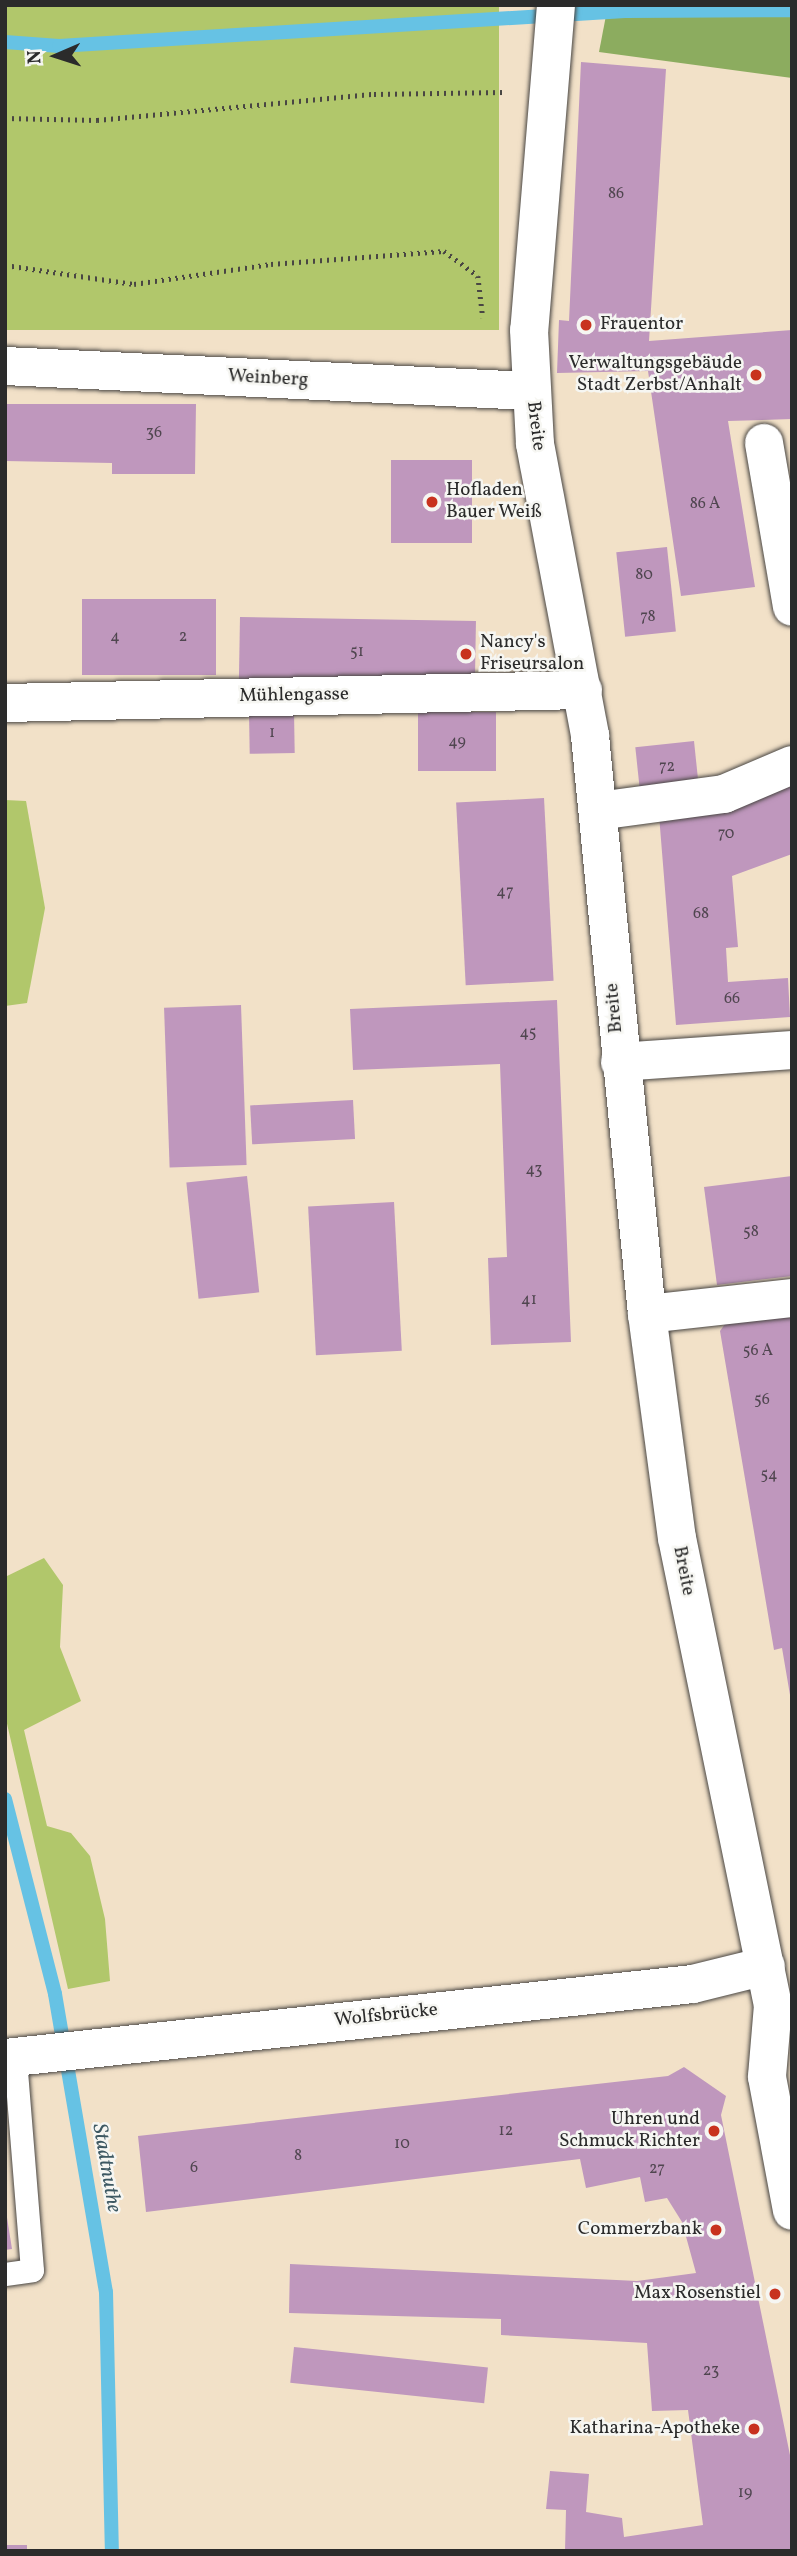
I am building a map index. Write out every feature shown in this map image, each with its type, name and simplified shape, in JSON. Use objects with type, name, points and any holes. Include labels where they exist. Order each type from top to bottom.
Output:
[{"type":"street","name":"Breite","points":[[556,5],[529,330],[530,391],[583,690],[598,811],[620,1062],[647,1314],[677,1538],[766,1966],[783,2020],[767,2077],[792,2211]]},
{"type":"street","name":"Weinberg","points":[[5,366],[530,391]]},
{"type":"street","points":[[764,443],[792,607]]},
{"type":"street","name":"Mühlengasse","points":[[5,703],[583,690]]},
{"type":"street","points":[[598,811],[724,794],[792,765]]},
{"type":"street","points":[[620,1062],[792,1050]]},
{"type":"street","points":[[647,1314],[792,1298]]},
{"type":"street","name":"Wolfsbrücke","points":[[10,2057],[693,1984],[766,1966]]},
{"type":"lane","points":[[5,2274],[32,2270],[10,2057]]},
{"type":"path","points":[[5,118],[97,120],[374,94],[547,93]]},
{"type":"path","points":[[5,265],[134,284],[271,264],[444,251],[478,276],[483,320],[529,330]]},
{"type":"green space","points":[[5,5],[499,5],[499,330],[5,330]]},
{"type":"green space","points":[[608,5],[792,5],[792,78],[599,52]]},
{"type":"green space","points":[[5,800],[26,801],[45,908],[27,1003],[5,1006]]},
{"type":"green space","points":[[44,1558],[63,1585],[60,1647],[81,1701],[24,1730],[47,1826],[71,1833],[90,1856],[105,1919],[110,1981],[68,1989],[5,1715],[5,1577]]},
{"type":"building","points":[[581,62],[666,69],[649,341],[792,330],[792,419],[728,421],[755,587],[681,596],[648,371],[557,373],[559,320],[569,321]]},
{"type":"building","points":[[5,404],[196,404],[195,474],[112,474],[112,463],[5,461]]},
{"type":"building","name":"Hofladen Bauer Weiß","points":[[391,460],[472,460],[472,543],[391,543]]},
{"type":"building","points":[[667,547],[676,632],[625,637],[616,552]]},
{"type":"building","points":[[82,599],[216,599],[216,675],[82,675]]},
{"type":"building","points":[[240,617],[476,621],[475,684],[239,680]]},
{"type":"building","points":[[294,712],[295,753],[250,754],[249,713]]},
{"type":"building","points":[[418,712],[496,712],[496,771],[418,771]]},
{"type":"building","points":[[694,741],[699,787],[640,793],[635,747]]},
{"type":"building","points":[[792,784],[792,854],[732,876],[738,947],[726,948],[728,982],[788,978],[790,1017],[676,1025],[659,815]]},
{"type":"building","points":[[544,798],[554,981],[466,985],[456,803]]},
{"type":"building","points":[[557,1000],[571,1342],[491,1345],[488,1258],[507,1257],[500,1064],[353,1070],[350,1009]]},
{"type":"building","points":[[241,1005],[247,1165],[170,1168],[164,1008]]},
{"type":"building","points":[[353,1100],[355,1139],[252,1144],[250,1105]]},
{"type":"building","points":[[247,1176],[259,1292],[199,1299],[186,1182]]},
{"type":"building","points":[[792,1176],[792,1276],[717,1285],[704,1187]]},
{"type":"building","points":[[394,1202],[402,1351],[316,1355],[308,1207]]},
{"type":"building","points":[[792,1314],[790,1695],[782,1648],[774,1650],[720,1331],[725,1324]]},
{"type":"building","points":[[684,2067],[726,2096],[721,2115],[792,2465],[792,2551],[565,2551],[566,2510],[546,2509],[550,2471],[589,2474],[586,2512],[622,2518],[624,2537],[703,2525],[688,2410],[652,2411],[647,2343],[501,2335],[501,2319],[289,2313],[290,2264],[637,2281],[696,2273],[682,2222],[667,2198],[645,2202],[640,2177],[586,2188],[580,2159],[146,2212],[138,2136],[668,2076]]},
{"type":"building","points":[[5,2205],[12,2249],[5,2250]]},
{"type":"building","points":[[294,2347],[488,2367],[484,2403],[290,2383]]},
{"type":"building","points":[[5,2545],[27,2545],[27,2551],[5,2551]]},
{"type":"waterway","points":[[5,42],[59,46],[625,11],[792,10]]},
{"type":"waterway","name":"Stadtnuthe","points":[[5,1799],[55,1994],[106,2292],[112,2551]]},
{"type":"place","name":"Frauentor","points":[[586,325]]},
{"type":"place","name":"Verwaltungsgebäude Stadt Zerbst/Anhalt","points":[[756,375]]},
{"type":"place","name":"Hofladen Bauer Weiß","points":[[432,502]]},
{"type":"place","name":"Nancy's Friseursalon","points":[[466,654]]},
{"type":"place","name":"Uhren und Schmuck Richter","points":[[714,2131]]},
{"type":"place","name":"Commerzbank","points":[[716,2230]]},
{"type":"place","name":"Max Rosenstiel","points":[[775,2294]]},
{"type":"place","name":"Katharina-Apotheke","points":[[754,2429]]}]
